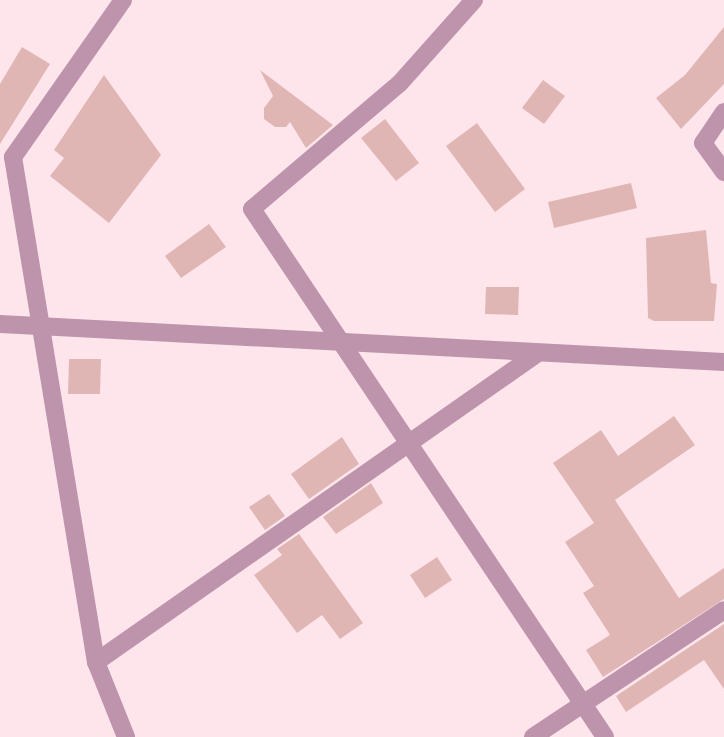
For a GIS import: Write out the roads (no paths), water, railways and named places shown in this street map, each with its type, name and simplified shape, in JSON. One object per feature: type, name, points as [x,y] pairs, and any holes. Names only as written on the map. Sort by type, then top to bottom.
[{"type":"street","points":[[123,0],[13,158],[96,662],[126,737]]},
{"type":"street","points":[[474,0],[400,83],[252,209],[337,342],[410,444],[605,737]]},
{"type":"street","points":[[724,113],[703,143],[724,172]]},
{"type":"street","points":[[0,324],[724,362]]},
{"type":"street","points":[[96,662],[538,353]]},
{"type":"street","points":[[533,737],[724,610]]}]
